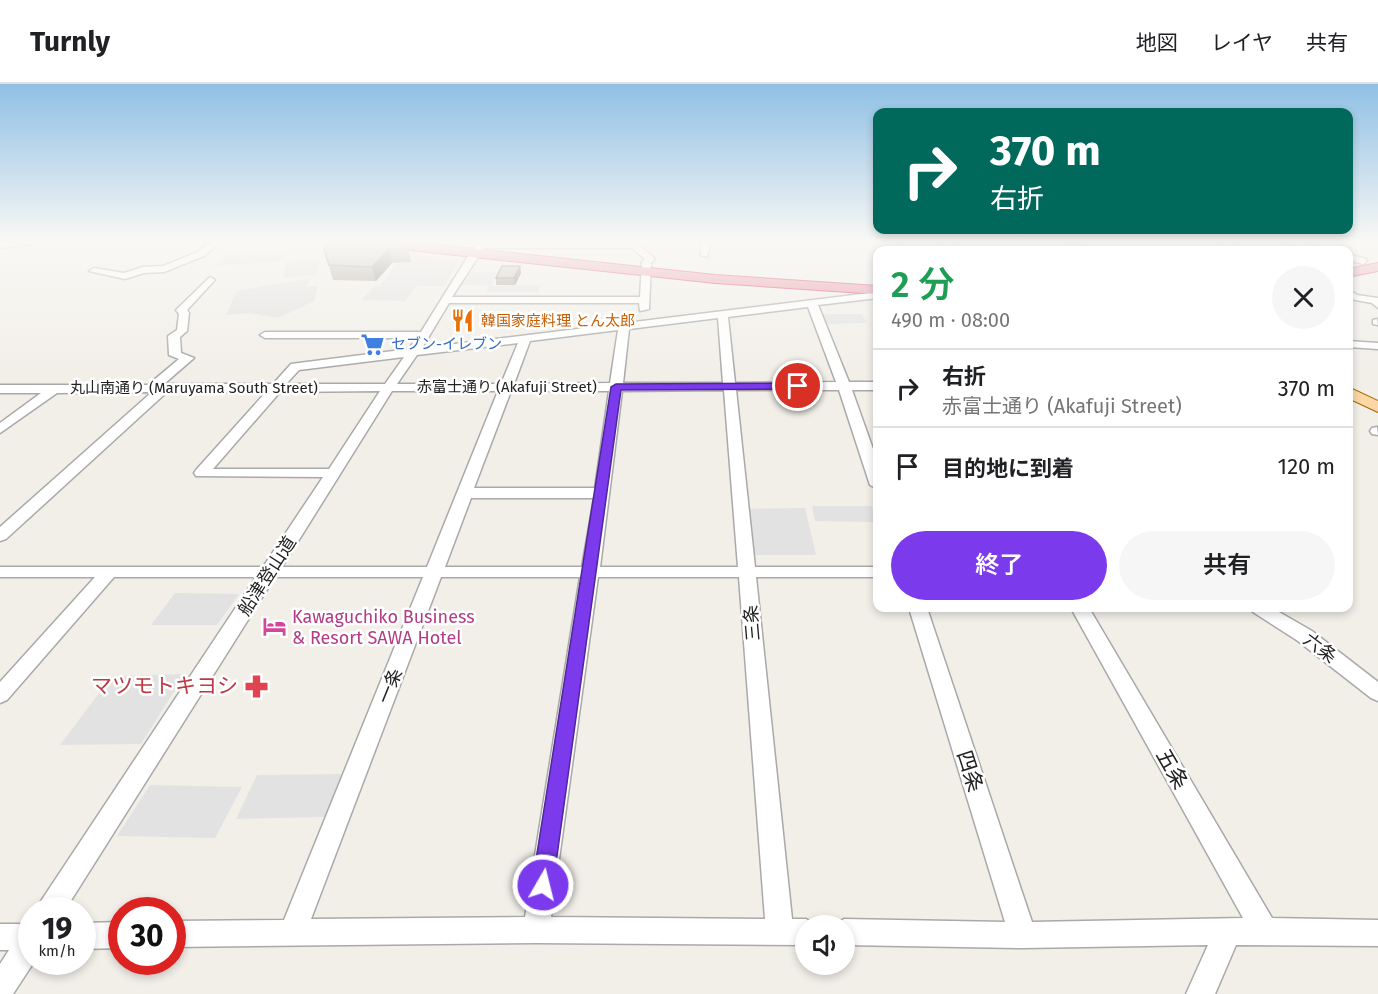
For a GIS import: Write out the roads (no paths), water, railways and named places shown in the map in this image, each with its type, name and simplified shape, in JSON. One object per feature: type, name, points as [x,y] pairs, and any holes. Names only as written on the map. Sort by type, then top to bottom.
[{"type":"highway","points":[[784,284],[873,290]]},
{"type":"main road","points":[[1353,394],[1378,407]]},
{"type":"main road","points":[[1353,402],[1378,415]]},
{"type":"street","points":[[0,536],[188,358],[175,355],[174,336],[182,331],[184,313],[181,310],[206,284]]},
{"type":"street","name":"船津登山道","points":[[58,897],[425,335],[455,284]]},
{"type":"street","points":[[644,324],[645,284]]},
{"type":"street","points":[[333,473],[201,473],[295,367],[723,315],[812,303],[873,291]]},
{"type":"street","points":[[1353,296],[1376,301],[1378,304]]},
{"type":"street","points":[[445,300],[644,300]]},
{"type":"street","points":[[812,303],[873,470]]},
{"type":"street","name":"三条","points":[[723,315],[747,571],[793,932]]},
{"type":"street","points":[[536,930],[602,493],[624,327]]},
{"type":"street","points":[[265,335],[425,335]]},
{"type":"street","name":"一条","points":[[293,932],[525,339]]},
{"type":"street","points":[[1353,344],[1378,346]]},
{"type":"street","name":"赤富士通り (Akafuji Street)","points":[[389,387],[873,386]]},
{"type":"street","name":"丸山南通り (Maruyama South Street)","points":[[0,389],[389,387]]},
{"type":"street","points":[[0,429],[54,389]]},
{"type":"street","points":[[465,493],[602,493]]},
{"type":"street","points":[[0,572],[873,572]]},
{"type":"street","points":[[0,694],[109,572]]},
{"type":"street","name":"四条","points":[[919,612],[1023,935]]},
{"type":"street","name":"五条","points":[[1082,612],[1265,931]]},
{"type":"street","name":"六条","points":[[1266,612],[1305,636],[1378,693]]},
{"type":"street","points":[[186,934],[536,930],[793,932]]},
{"type":"street","points":[[1200,994],[1228,931]]},
{"type":"street","points":[[855,932],[1023,935],[1228,931],[1378,933]]},
{"type":"street","points":[[0,937],[18,938]]},
{"type":"street","points":[[0,988],[18,960]]},
{"type":"place","name":"韓国家庭料理 とん太郎","points":[[463,321]]},
{"type":"place","name":"セブン-イレブン","points":[[373,344]]},
{"type":"place","name":"Kawaguchiko Business & Resort SAWA Hotel","points":[[274,627]]},
{"type":"place","name":"マツモトキヨシ","points":[[256,686]]}]
